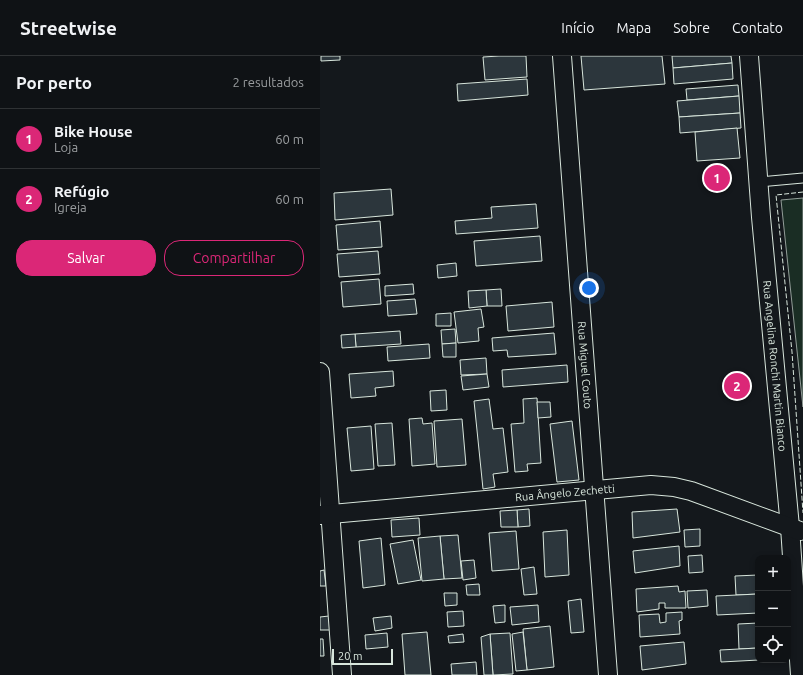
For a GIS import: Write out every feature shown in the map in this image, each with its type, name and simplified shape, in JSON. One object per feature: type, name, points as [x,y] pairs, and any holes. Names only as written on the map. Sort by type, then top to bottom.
[{"type":"street","name":"Rua Miguel Couto","points":[[562,56],[608,675]]},
{"type":"street","name":"Rua Angelina Ronchi Martin Bianco","points":[[749,56],[759,182],[796,530],[800,675]]},
{"type":"street","points":[[320,372],[325,514],[342,675]]},
{"type":"street","name":"Rua Ângelo Zechetti","points":[[325,514],[650,485],[674,486],[692,491],[796,530]]},
{"type":"lane","points":[[759,182],[803,178]]},
{"type":"green space","points":[[803,198],[803,407],[781,200]]},
{"type":"building","points":[[321,56],[340,56],[340,60],[321,61]]},
{"type":"building","points":[[526,56],[527,77],[485,80],[483,57]]},
{"type":"building","points":[[581,56],[662,56],[665,84],[584,90]]},
{"type":"building","points":[[672,56],[731,56],[732,63],[673,68]]},
{"type":"building","points":[[732,63],[733,79],[674,84],[673,68]]},
{"type":"building","points":[[527,79],[528,95],[458,101],[457,84]]},
{"type":"building","points":[[738,85],[739,96],[687,100],[686,89]]},
{"type":"building","points":[[739,96],[740,113],[679,117],[677,101]]},
{"type":"building","points":[[740,113],[741,128],[680,133],[679,117]]},
{"type":"building","points":[[737,128],[740,158],[697,161],[695,132]]},
{"type":"building","points":[[391,189],[393,215],[335,220],[334,193]]},
{"type":"building","points":[[536,204],[538,228],[456,234],[455,221],[492,218],[491,207]]},
{"type":"building","points":[[380,221],[382,247],[338,250],[336,225]]},
{"type":"building","points":[[540,236],[542,261],[476,266],[474,241]]},
{"type":"building","points":[[378,251],[380,274],[339,277],[337,254]]},
{"type":"building","points":[[456,263],[457,276],[438,278],[437,265]]},
{"type":"building","points":[[379,279],[381,304],[343,307],[341,282]]},
{"type":"building","points":[[413,284],[414,294],[385,296],[385,286]]},
{"type":"building","points":[[501,289],[502,306],[487,306],[486,290]]},
{"type":"building","points":[[486,290],[487,306],[469,308],[468,291]]},
{"type":"building","points":[[415,299],[417,314],[388,316],[387,301]]},
{"type":"building","points":[[552,302],[554,327],[508,331],[506,306]]},
{"type":"building","points":[[481,309],[484,327],[478,328],[479,341],[458,343],[454,312]]},
{"type":"building","points":[[451,313],[451,326],[436,326],[436,314]]},
{"type":"building","points":[[455,329],[456,343],[442,344],[441,330]]},
{"type":"building","points":[[400,331],[401,344],[356,347],[355,334]]},
{"type":"building","points":[[554,333],[556,354],[508,357],[507,350],[493,351],[492,338]]},
{"type":"building","points":[[355,334],[356,347],[342,348],[341,335]]},
{"type":"building","points":[[456,343],[456,357],[443,357],[442,344]]},
{"type":"building","points":[[429,344],[430,358],[388,361],[387,347]]},
{"type":"building","points":[[486,358],[487,374],[461,375],[460,360]]},
{"type":"building","points":[[567,365],[568,382],[503,387],[502,370]]},
{"type":"building","points":[[393,371],[394,386],[375,388],[376,396],[351,398],[349,374]]},
{"type":"building","points":[[487,374],[489,387],[463,390],[461,376]]},
{"type":"building","points":[[446,390],[447,410],[431,411],[430,391]]},
{"type":"building","points":[[537,398],[541,463],[527,464],[528,471],[515,472],[511,424],[524,423],[523,399]]},
{"type":"building","points":[[489,399],[493,429],[503,428],[508,472],[493,474],[495,487],[483,489],[474,401]]},
{"type":"building","points":[[537,402],[550,402],[551,417],[538,418]]},
{"type":"building","points":[[422,418],[423,424],[432,423],[435,464],[412,466],[409,419]]},
{"type":"building","points":[[462,419],[466,465],[437,467],[434,421]]},
{"type":"building","points":[[572,421],[579,480],[557,482],[550,424]]},
{"type":"building","points":[[392,423],[395,465],[378,466],[375,424]]},
{"type":"building","points":[[371,426],[374,469],[351,471],[347,428]]},
{"type":"building","points":[[529,509],[530,526],[518,527],[517,510]]},
{"type":"building","points":[[677,509],[680,532],[633,538],[632,512]]},
{"type":"building","points":[[517,510],[518,527],[501,527],[500,511]]},
{"type":"building","points":[[419,518],[420,535],[392,537],[391,520]]},
{"type":"building","points":[[700,529],[700,546],[685,547],[684,530]]},
{"type":"building","points":[[567,530],[569,575],[545,577],[543,532]]},
{"type":"building","points":[[516,531],[519,569],[492,571],[489,533]]},
{"type":"building","points":[[458,535],[462,578],[444,579],[440,536]]},
{"type":"building","points":[[440,536],[444,579],[422,581],[418,538]]},
{"type":"building","points":[[381,538],[385,585],[363,588],[359,541]]},
{"type":"building","points":[[413,540],[421,580],[398,584],[390,544]]},
{"type":"building","points":[[679,546],[680,566],[635,573],[633,551]]},
{"type":"building","points":[[702,555],[703,572],[689,573],[688,556]]},
{"type":"building","points":[[474,560],[476,578],[463,580],[461,561]]},
{"type":"building","points":[[534,567],[537,594],[524,595],[521,569]]},
{"type":"building","points":[[324,570],[326,586],[320,586],[320,571]]},
{"type":"building","points":[[755,575],[755,594],[736,595],[735,576]]},
{"type":"building","points":[[479,584],[480,595],[467,595],[466,585]]},
{"type":"building","points":[[678,586],[679,592],[685,591],[686,608],[665,608],[665,603],[659,603],[659,609],[637,612],[636,589]]},
{"type":"building","points":[[707,590],[708,606],[688,608],[687,591]]},
{"type":"building","points":[[444,593],[457,593],[457,605],[445,606]]},
{"type":"building","points":[[755,594],[755,613],[717,615],[716,596]]},
{"type":"building","points":[[581,599],[584,632],[571,633],[568,601]]},
{"type":"building","points":[[505,605],[505,622],[495,623],[493,606]]},
{"type":"building","points":[[538,605],[539,622],[512,625],[510,607]]},
{"type":"building","points":[[463,611],[464,626],[448,627],[447,612]]},
{"type":"building","points":[[682,612],[682,620],[679,621],[680,634],[640,637],[639,615],[659,614],[660,623],[666,622],[666,613]]},
{"type":"building","points":[[329,616],[330,630],[320,630],[320,617]]},
{"type":"building","points":[[391,616],[392,628],[375,631],[373,618]]},
{"type":"building","points":[[755,623],[755,648],[739,649],[738,624]]},
{"type":"building","points":[[550,626],[554,667],[527,670],[523,629]]},
{"type":"building","points":[[427,632],[431,675],[405,675],[402,634]]},
{"type":"building","points":[[523,632],[527,670],[516,671],[512,634]]},
{"type":"building","points":[[387,633],[388,647],[366,649],[365,635]]},
{"type":"building","points":[[510,633],[513,674],[493,675],[490,634]]},
{"type":"building","points":[[463,634],[464,642],[449,643],[448,636]]},
{"type":"building","points":[[490,634],[493,675],[484,675],[481,637]]},
{"type":"building","points":[[320,639],[323,639],[324,656],[320,656]]},
{"type":"building","points":[[684,642],[686,664],[642,670],[640,646]]},
{"type":"building","points":[[755,648],[755,660],[721,662],[720,650]]},
{"type":"building","points":[[476,662],[477,675],[452,675],[451,664]]},
{"type":"fence","points":[[803,192],[776,195],[792,352],[803,513]]},
{"type":"place","name":"Bike House","points":[[717,178]]},
{"type":"place","name":"Refúgio","points":[[737,386]]}]
